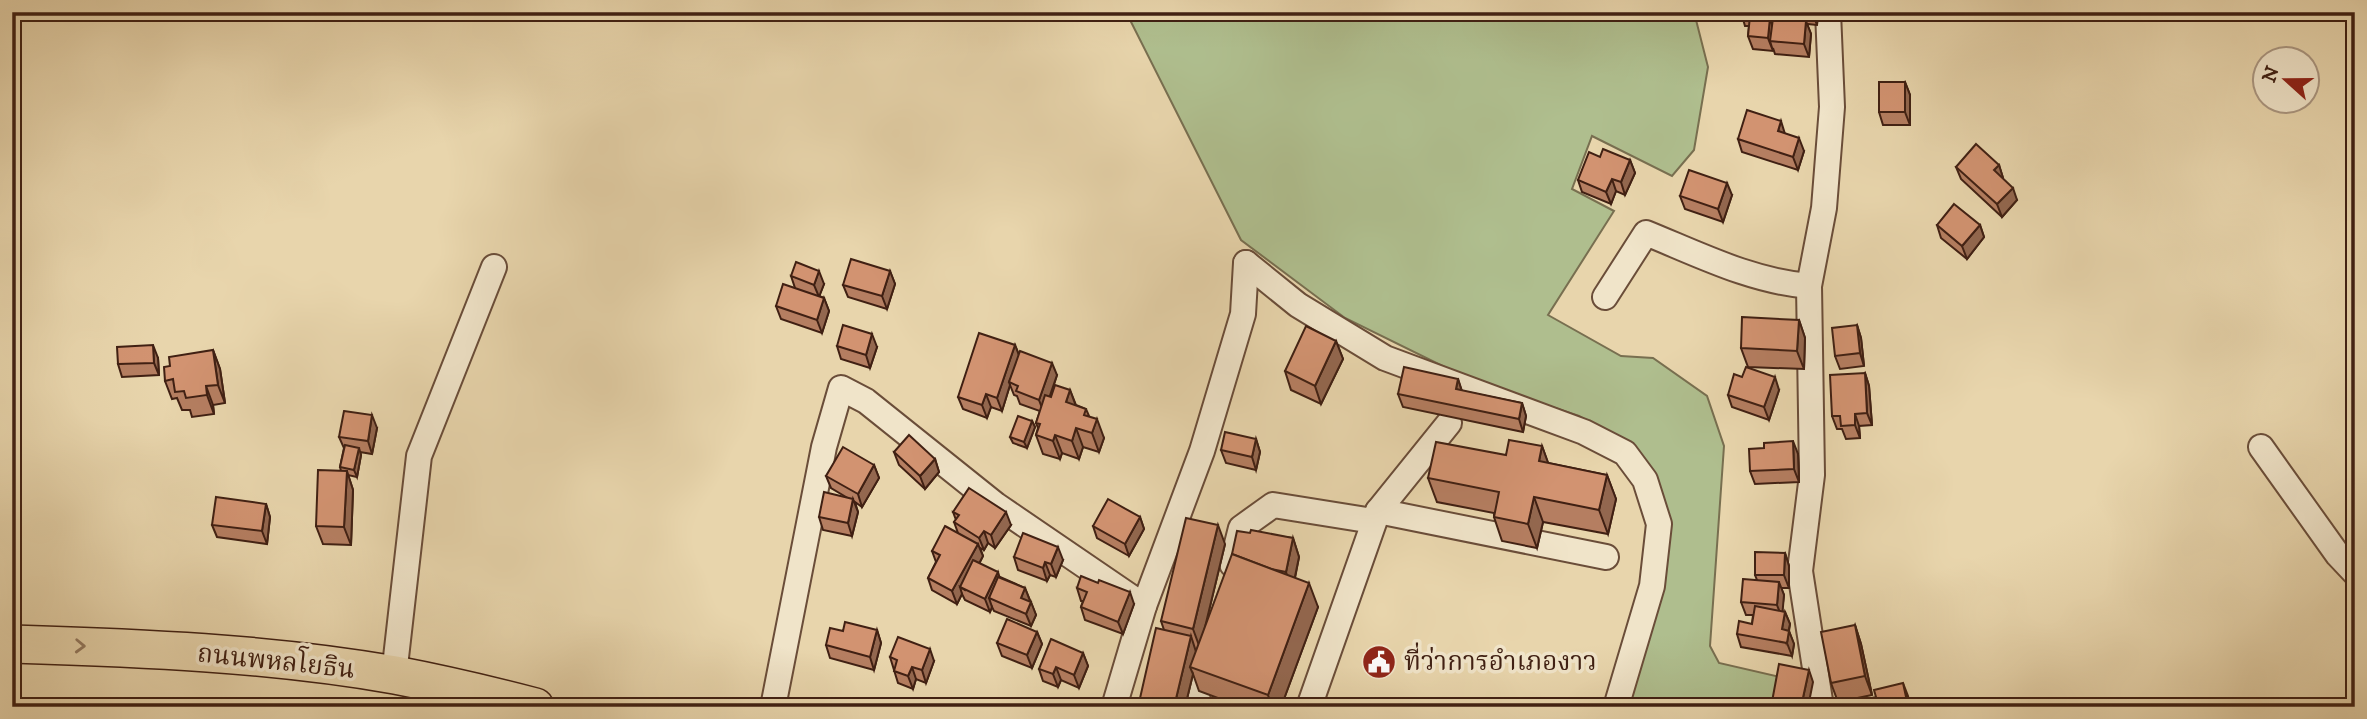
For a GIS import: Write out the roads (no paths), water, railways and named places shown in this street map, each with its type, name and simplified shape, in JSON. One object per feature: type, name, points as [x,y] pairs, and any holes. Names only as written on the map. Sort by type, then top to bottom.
[{"type":"highway","name":"ถนนพหลโยธิน","points":[[12,644],[250,657],[394,675],[535,707]]},
{"type":"street","points":[[1821,707],[1800,571],[1812,475],[1809,286],[1824,208],[1832,107],[1828,12]]},
{"type":"street","points":[[1605,297],[1646,233],[1750,276],[1780,284],[1809,286]]},
{"type":"street","points":[[1114,707],[1144,606],[1202,452],[1243,314],[1246,263],[1298,305],[1385,358],[1584,432],[1625,453],[1645,480],[1659,524],[1652,586],[1616,707]]},
{"type":"street","points":[[394,675],[419,456],[494,267]]},
{"type":"street","points":[[774,707],[824,447],[841,388],[866,401],[996,505],[1144,606]]},
{"type":"street","points":[[1309,707],[1375,516],[1449,423]]},
{"type":"street","points":[[2261,447],[2338,555],[2355,573]]},
{"type":"street","points":[[1224,592],[1241,528],[1273,505],[1375,516],[1605,557]]},
{"type":"street","points":[[1195,707],[1211,643]]},
{"type":"place","name":"ที่ว่าการอำเภองาว","points":[[1379,662]]}]
